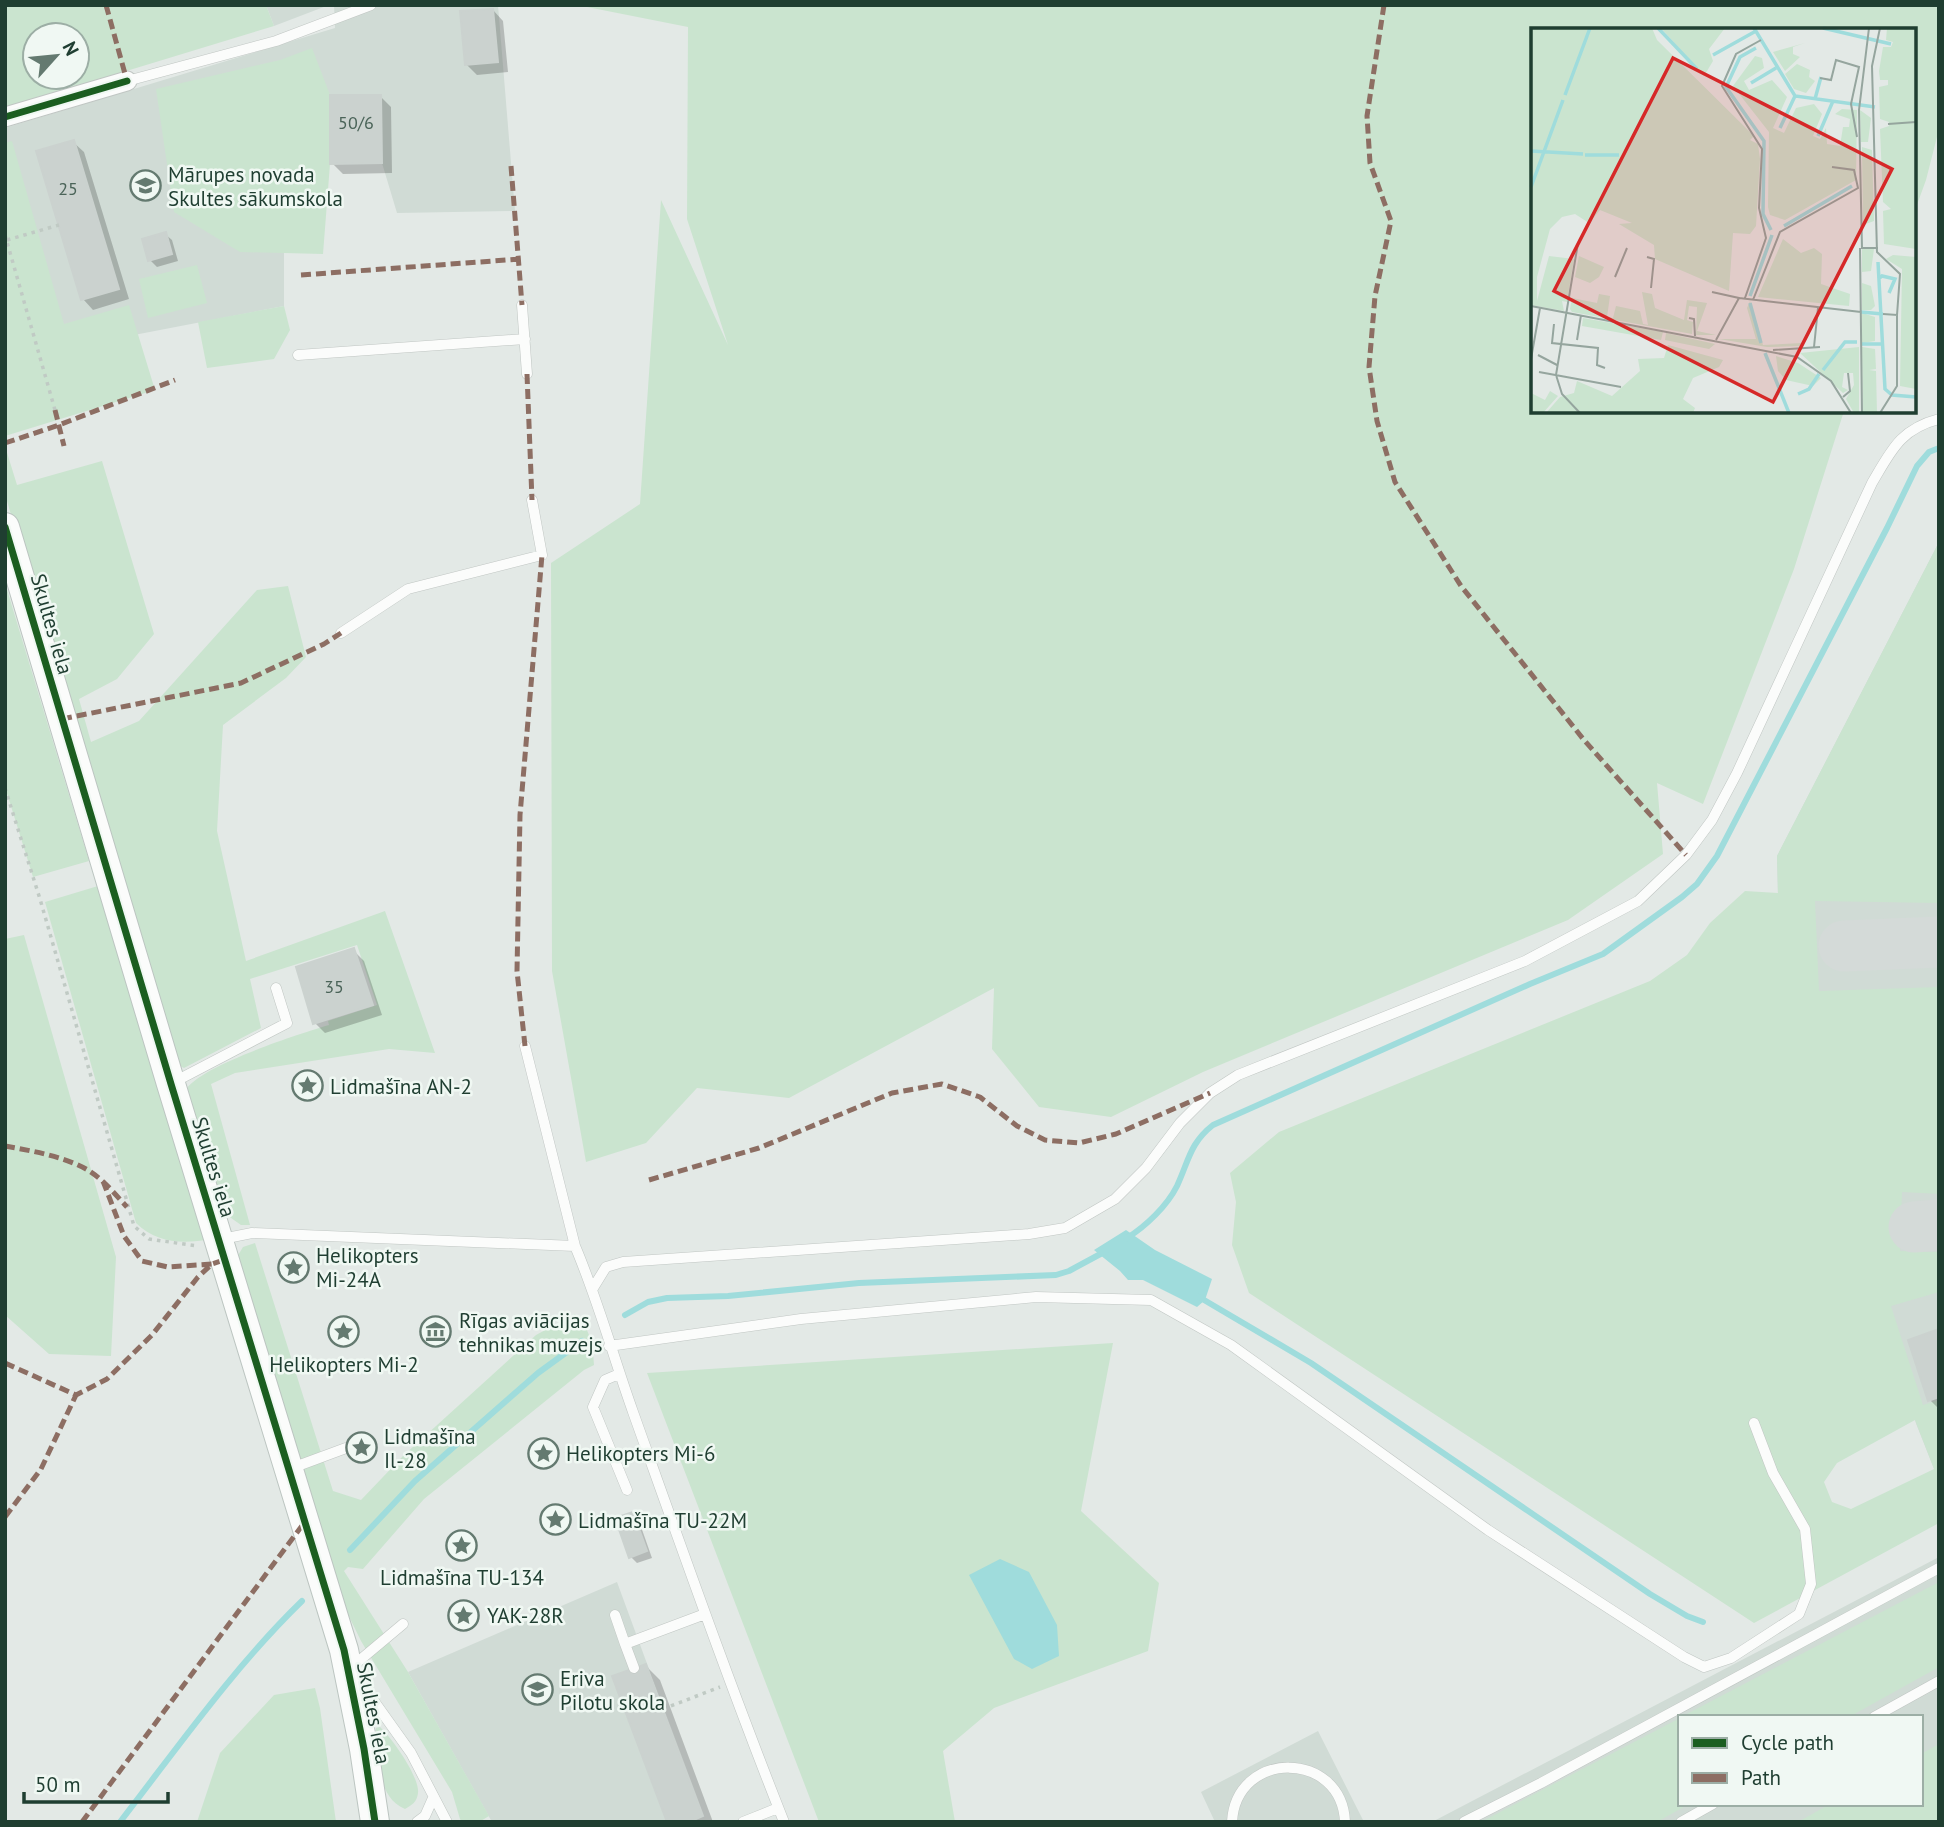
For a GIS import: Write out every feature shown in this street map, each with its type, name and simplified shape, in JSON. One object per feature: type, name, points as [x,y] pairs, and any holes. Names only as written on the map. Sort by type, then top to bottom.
[{"type":"main road","name":"Skultes iela","points":[[5,527],[218,1240],[349,1658],[375,1822]]},
{"type":"street","points":[[5,117],[127,81]]},
{"type":"lane","points":[[127,81],[276,41],[371,5]]},
{"type":"lane","points":[[523,305],[527,374]]},
{"type":"lane","points":[[298,355],[525,339]]},
{"type":"lane","points":[[593,1288],[606,1267],[623,1262],[1029,1234],[1065,1228],[1115,1199],[1146,1168],[1180,1124],[1202,1101],[1238,1075],[1525,961],[1638,901],[1686,855],[1712,820],[1737,773],[1872,483],[1894,446],[1908,430],[1939,419]]},
{"type":"lane","points":[[341,633],[408,589],[542,555],[532,500]]},
{"type":"lane","points":[[171,1084],[287,1023],[276,988]]},
{"type":"lane","points":[[525,1046],[575,1246],[593,1288],[610,1346],[705,1614],[784,1822]]},
{"type":"lane","points":[[218,1240],[252,1233],[283,1231],[575,1246]]},
{"type":"lane","points":[[610,1346],[801,1319],[1036,1297],[1151,1300],[1231,1345],[1488,1530],[1684,1657],[1704,1667],[1731,1658],[1799,1614],[1811,1584],[1805,1529],[1773,1473],[1754,1423]]},
{"type":"lane","points":[[620,1374],[605,1380],[593,1407],[627,1490]]},
{"type":"lane","points":[[288,1469],[346,1448]]},
{"type":"lane","points":[[1464,1822],[1939,1568]]},
{"type":"lane","points":[[625,1644],[705,1614]]},
{"type":"lane","points":[[615,1615],[634,1668]]},
{"type":"lane","points":[[403,1623],[349,1658],[370,1697],[426,1779],[447,1822]]},
{"type":"lane","points":[[1878,1715],[1939,1681]]},
{"type":"lane","points":[[1232,1822],[1237,1800],[1247,1784],[1262,1773],[1280,1767],[1299,1767],[1317,1774],[1331,1786],[1340,1801],[1345,1822]]},
{"type":"lane","points":[[417,1822],[425,1815],[433,1798]]},
{"type":"lane","points":[[1681,1822],[1709,1806]]},
{"type":"lane","points":[[743,1822],[778,1808]]},
{"type":"path","points":[[55,410],[6,238],[59,225]]},
{"type":"path","points":[[5,257],[11,255]]},
{"type":"path","points":[[5,788],[40,899],[134,1226],[149,1239],[173,1244],[206,1246],[218,1240]]},
{"type":"path","points":[[663,1709],[732,1683]]},
{"type":"shaded area","points":[[266,5],[329,5],[274,26]]},
{"type":"shaded area","name":"Mārupes novada Skultes sākumskola","points":[[334,5],[498,5],[515,211],[397,213],[382,163],[381,95],[330,95],[284,152],[284,306],[134,335],[45,361],[5,221],[5,128],[335,28]]},
{"type":"shaded area","points":[[1939,542],[1939,1481],[1917,1426],[1781,1021],[1777,856]]},
{"type":"shaded area","points":[[1939,1557],[1939,1822],[1432,1822]]},
{"type":"shaded area","name":"Eriva Pilotu skola","points":[[617,1582],[703,1816],[689,1822],[492,1822],[408,1672]]},
{"type":"shaded area","points":[[1318,1731],[1364,1822],[1215,1822],[1201,1792]]},
{"type":"green space","points":[[5,5],[266,5],[274,26],[91,82],[91,21],[21,21],[21,91],[61,91],[5,108]]},
{"type":"green space","points":[[577,5],[1939,5],[1939,129],[1916,208],[1916,28],[1531,28],[1531,413],[1843,413],[1794,569],[1703,804],[1657,783],[1663,854],[1568,920],[1203,1072],[1111,1117],[1039,1107],[992,1049],[994,988],[789,1098],[697,1088],[646,1143],[586,1162],[552,971],[551,563],[640,504],[661,200],[728,345],[687,219],[688,27]]},
{"type":"green space","points":[[312,48],[330,95],[330,164],[323,254],[240,252],[174,212],[156,89],[280,60]]},
{"type":"green space","points":[[12,141],[64,324],[129,305],[155,390],[5,436],[5,143]]},
{"type":"green space","points":[[197,265],[207,303],[148,318],[139,279]]},
{"type":"green space","points":[[284,306],[290,330],[274,359],[207,368],[198,322]]},
{"type":"green space","points":[[5,446],[17,485],[102,461],[154,634],[117,679],[79,699],[91,742],[139,721],[257,590],[288,586],[306,657],[286,678],[223,725],[217,831],[246,961],[385,911],[435,1053],[389,1049],[235,1073],[211,1084],[250,1225],[241,1225],[224,1213],[185,1091],[194,1081],[228,1062],[329,1025],[328,1021],[377,1005],[357,945],[250,979],[261,1028],[184,1068],[176,1064],[5,494]]},
{"type":"green space","points":[[1939,542],[1939,903],[1815,901],[1819,991],[1939,987],[1939,1194],[1902,1192],[1900,1251],[1939,1252],[1939,1292],[1891,1306],[1923,1405],[1939,1400],[1939,1523],[1754,1623],[1249,1293],[1232,1245],[1236,1202],[1230,1173],[1279,1132],[1650,981],[1687,955],[1710,923],[1745,891],[1778,893],[1777,856]],"holes":[[[1915,1420],[1934,1469],[1851,1509],[1832,1502],[1824,1482],[1837,1463]]]},
{"type":"green space","points":[[5,583],[89,861],[33,877],[5,787]]},
{"type":"green space","points":[[98,886],[205,1240],[168,1240],[151,1234],[136,1223],[45,902]]},
{"type":"green space","points":[[24,935],[116,1257],[111,1356],[49,1354],[5,1315],[5,939]]},
{"type":"green space","points":[[255,1243],[333,1491],[361,1500],[403,1456],[536,1335],[575,1314],[587,1331],[592,1344],[594,1365],[584,1370],[424,1499],[363,1569],[348,1567],[344,1571],[408,1672],[489,1816],[479,1822],[462,1822],[460,1819],[452,1792],[361,1641],[343,1604],[237,1257],[243,1247]]},
{"type":"green space","points":[[1113,1343],[1081,1511],[1159,1583],[1148,1651],[994,1708],[943,1751],[955,1822],[819,1822],[647,1373]]},
{"type":"green space","points":[[1939,1582],[1939,1667],[1853,1715],[1685,1715]]},
{"type":"green space","points":[[315,1688],[336,1822],[197,1822],[220,1753],[274,1695]]},
{"type":"green space","points":[[1678,1719],[1678,1806],[1685,1806],[1657,1822],[1481,1822]]},
{"type":"green space","points":[[380,1727],[404,1758],[417,1786],[417,1799],[405,1809],[389,1796],[382,1778],[376,1735],[376,1728]]},
{"type":"green space","points":[[1939,1744],[1939,1822],[1798,1822],[1826,1806],[1923,1806],[1923,1753]]},
{"type":"water","points":[[1126,1230],[1155,1250],[1212,1279],[1205,1300],[1197,1307],[1143,1280],[1128,1280],[1094,1250]]},
{"type":"water","points":[[1000,1559],[1029,1572],[1057,1625],[1059,1656],[1032,1669],[1014,1659],[969,1575]]},
{"type":"building","points":[[493,9],[498,62],[465,65],[460,11]]},
{"type":"building","points":[[330,95],[381,95],[382,163],[330,164]]},
{"type":"building","points":[[74,140],[119,289],[81,300],[36,151]]},
{"type":"building","points":[[166,232],[172,254],[148,261],[142,239]]},
{"type":"building","points":[[354,948],[373,1005],[313,1024],[296,967]]},
{"type":"building","points":[[1939,1329],[1939,1397],[1928,1401],[1908,1340]]},
{"type":"building","points":[[633,1512],[647,1551],[629,1558],[615,1518]]},
{"type":"building","points":[[646,1664],[703,1816],[689,1822],[667,1822],[612,1676]]},
{"type":"waterway","points":[[1127,1238],[1149,1222],[1168,1201],[1199,1138],[1213,1125],[1603,954],[1697,884],[1717,856],[1917,466],[1929,452],[1939,448]]},
{"type":"waterway","points":[[625,1315],[648,1302],[667,1298],[728,1296],[859,1283],[1056,1275],[1106,1251]]},
{"type":"waterway","points":[[1199,1297],[1311,1363],[1650,1594],[1687,1616],[1703,1622]]},
{"type":"waterway","points":[[350,1550],[415,1481],[538,1373],[582,1341]]},
{"type":"waterway","points":[[120,1822],[230,1680],[302,1601]]},
{"type":"taxiway","points":[[1844,946],[1939,942]]},
{"type":"taxiway","points":[[1914,1227],[1939,1225]]},
{"type":"marked path","points":[[106,5],[127,81],[123,82]]},
{"type":"marked path","points":[[1384,5],[1367,116],[1370,163],[1391,221],[1375,296],[1369,367],[1377,421],[1395,482],[1461,586],[1584,740],[1686,855]]},
{"type":"marked path","points":[[511,166],[522,305]]},
{"type":"marked path","points":[[301,275],[520,259]]},
{"type":"marked path","points":[[527,374],[532,500]]},
{"type":"marked path","points":[[5,443],[175,380]]},
{"type":"marked path","points":[[55,410],[64,446]]},
{"type":"marked path","points":[[525,1046],[517,971],[520,815],[542,555]]},
{"type":"marked path","points":[[62,719],[241,683],[324,644],[341,633]]},
{"type":"marked path","points":[[649,1180],[759,1148],[892,1093],[942,1084],[980,1097],[1017,1126],[1045,1140],[1079,1143],[1116,1134],[1210,1093]]},
{"type":"marked path","points":[[5,1146],[77,1164],[103,1181],[127,1207]]},
{"type":"marked path","points":[[103,1181],[124,1236],[142,1261],[168,1267],[212,1264]]},
{"type":"marked path","points":[[5,1363],[76,1395],[107,1379],[152,1335],[198,1277],[212,1264],[224,1260]]},
{"type":"marked path","points":[[5,1517],[41,1469],[76,1395]]},
{"type":"marked path","points":[[82,1822],[304,1523]]},
{"type":"cycle path","points":[[5,117],[127,81]]},
{"type":"cycle path","points":[[5,527],[344,1650],[364,1749],[375,1822]]},
{"type":"place","name":"Mārupes novada Skultes sākumskola","points":[[145,186]]},
{"type":"place","name":"Lidmašīna AN-2","points":[[307,1086]]},
{"type":"place","name":"Helikopters Mi-24A","points":[[293,1267]]},
{"type":"place","name":"Helikopters Mi-2","points":[[344,1332]]},
{"type":"place","name":"Rīgas aviācijas tehnikas muzejs","points":[[436,1332]]},
{"type":"place","name":"Lidmašīna Il-28","points":[[361,1448]]},
{"type":"place","name":"Helikopters Mi-6","points":[[543,1453]]},
{"type":"place","name":"Lidmašīna TU-22M","points":[[555,1520]]},
{"type":"place","name":"Lidmašīna TU-134","points":[[462,1545]]},
{"type":"place","name":"YAK-28R","points":[[464,1615]]},
{"type":"place","name":"Eriva Pilotu skola","points":[[537,1690]]}]
